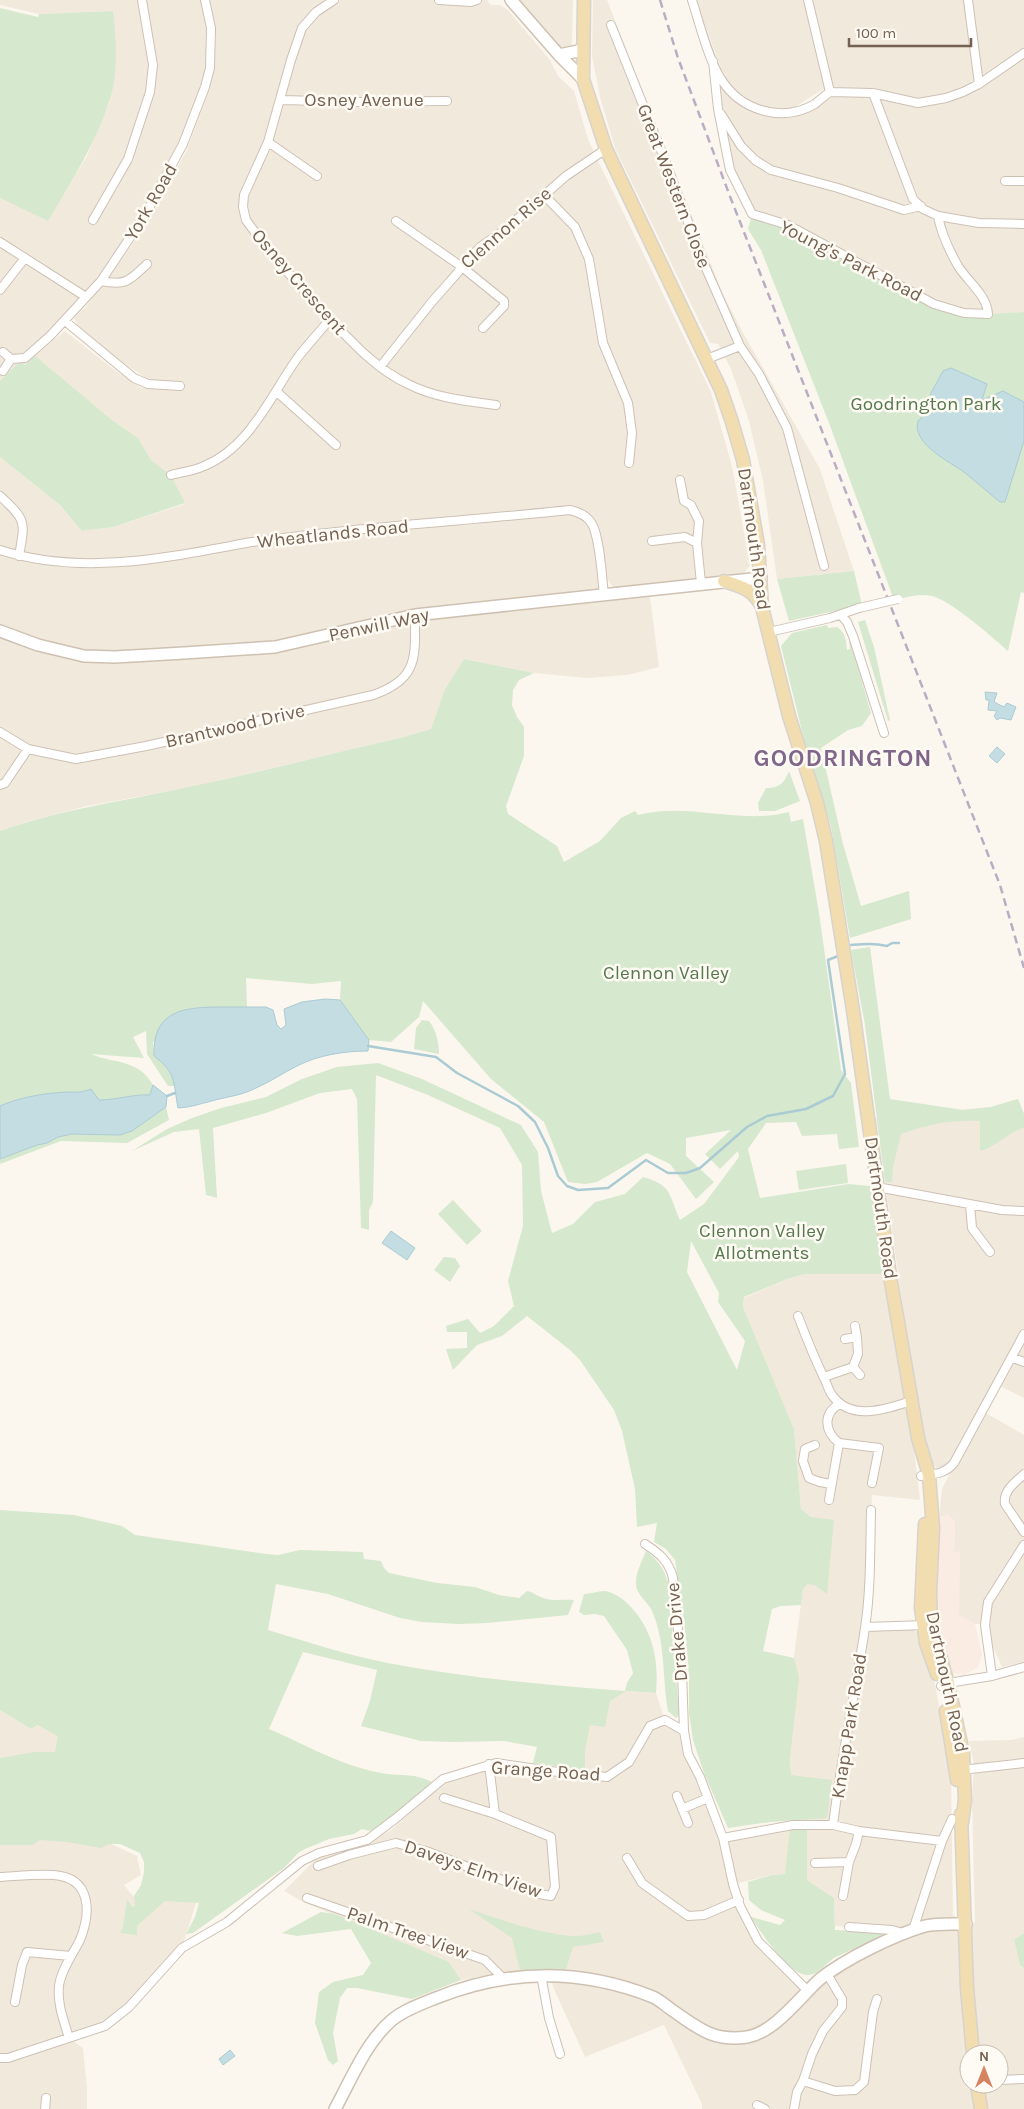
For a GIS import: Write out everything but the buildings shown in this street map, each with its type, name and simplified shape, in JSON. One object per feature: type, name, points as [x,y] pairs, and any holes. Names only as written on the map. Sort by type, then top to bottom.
[{"type":"main road","name":"Dartmouth Road","points":[[584,0],[583,79],[606,149],[721,390],[743,460],[758,544],[762,578],[762,607],[789,716],[817,803],[826,841],[845,957],[877,1187],[911,1401],[934,1528],[926,1643],[944,1684],[948,1721],[960,1770],[957,1821],[966,1924],[967,1988],[972,2044]]},
{"type":"main road","points":[[724,581],[744,587],[750,591],[756,596],[762,607]]},
{"type":"main road","points":[[979,2094],[981,2109]]},
{"type":"street","points":[[93,220],[128,158],[150,92],[153,65],[142,0]]},
{"type":"street","name":"York Road","points":[[11,359],[25,358],[65,321],[101,281],[145,215],[179,152],[205,87],[210,68],[211,28],[205,0]]},
{"type":"street","name":"Osney Crescent","points":[[334,0],[316,12],[302,28],[268,142],[244,195],[243,207],[246,220],[304,292],[365,355],[380,367],[408,384],[423,390],[457,400],[496,405]]},
{"type":"street","points":[[439,0],[471,2],[477,0]]},
{"type":"street","points":[[511,0],[560,56],[583,79]]},
{"type":"street","points":[[692,0],[720,78],[740,100],[768,114],[783,114],[814,104],[830,92],[873,93],[918,103],[946,98],[964,92],[979,84],[1024,54]]},
{"type":"street","points":[[808,0],[830,92]]},
{"type":"street","points":[[968,0],[979,84]]},
{"type":"street","name":"Great Western Close","points":[[611,25],[665,160],[700,257],[740,346],[759,374],[787,428],[824,566]]},
{"type":"street","points":[[560,56],[583,50]]},
{"type":"street","name":"Young's Park Road","points":[[713,61],[718,109],[730,170],[752,214],[788,225],[934,304],[964,313],[988,314],[987,304],[958,267],[940,231],[938,216]]},
{"type":"street","points":[[873,93],[907,185],[913,199],[921,206],[938,216],[979,223],[1024,224]]},
{"type":"street","name":"Osney Avenue","points":[[282,100],[357,102],[447,101]]},
{"type":"street","points":[[718,109],[741,146],[756,160],[771,170],[823,184],[904,210],[921,206]]},
{"type":"street","points":[[268,142],[317,176]]},
{"type":"street","name":"Clennon Rise","points":[[380,367],[462,267],[480,248],[506,229],[566,176],[606,149]]},
{"type":"street","points":[[1005,181],[1024,180]]},
{"type":"street","points":[[544,195],[575,227],[589,259],[603,343],[628,403],[632,433],[628,463]]},
{"type":"street","points":[[396,221],[462,267],[504,301],[504,306],[483,328]]},
{"type":"street","points":[[0,242],[86,297]]},
{"type":"street","points":[[0,290],[25,258]]},
{"type":"street","points":[[101,281],[118,285],[133,277],[147,264]]},
{"type":"street","points":[[171,475],[204,467],[241,441],[277,392],[296,361],[330,319]]},
{"type":"street","points":[[65,321],[134,378],[148,384],[180,386]]},
{"type":"street","points":[[707,359],[740,346]]},
{"type":"street","points":[[3,352],[11,359],[3,370]]},
{"type":"street","points":[[277,392],[336,445]]},
{"type":"street","points":[[680,480],[684,501],[691,505],[699,521],[697,543],[701,583]]},
{"type":"street","points":[[0,496],[20,517],[24,526],[19,556]]},
{"type":"street","name":"Wheatlands Road","points":[[0,550],[19,556],[80,564],[118,563],[159,559],[248,543],[319,534],[570,510],[586,517],[595,531],[604,595]]},
{"type":"street","points":[[652,541],[685,537],[697,543]]},
{"type":"street","name":"Penwill Way","points":[[0,631],[58,651],[84,656],[115,657],[275,647],[415,615],[762,578]]},
{"type":"street","points":[[769,632],[898,599]]},
{"type":"street","name":"Brantwood Drive","points":[[0,732],[28,749],[76,759],[104,755],[373,695],[391,689],[404,678],[412,665],[415,652],[415,615]]},
{"type":"street","points":[[841,615],[847,622],[853,636],[884,733]]},
{"type":"street","points":[[0,785],[5,783],[28,749]]},
{"type":"street","points":[[877,1187],[970,1204],[1024,1211]]},
{"type":"street","points":[[970,1204],[972,1228],[990,1252]]},
{"type":"street","points":[[798,1316],[814,1360],[831,1394],[839,1404],[851,1410],[868,1412],[911,1401]]},
{"type":"street","points":[[824,1377],[853,1367],[858,1354],[855,1326]]},
{"type":"street","points":[[925,1475],[945,1471],[954,1464],[1013,1358],[1024,1334]]},
{"type":"street","points":[[844,1339],[857,1337]]},
{"type":"street","points":[[1013,1358],[1024,1362]]},
{"type":"street","points":[[853,1367],[860,1375]]},
{"type":"street","points":[[839,1404],[831,1409],[827,1421],[828,1431],[838,1443],[879,1448],[872,1483]]},
{"type":"street","points":[[829,1500],[838,1443]]},
{"type":"street","points":[[815,1445],[805,1449],[803,1461],[809,1478],[831,1484]]},
{"type":"street","points":[[1024,1474],[1005,1493],[1004,1499],[1005,1504],[1024,1532]]},
{"type":"street","name":"Knapp Park Road","points":[[833,1825],[837,1788],[865,1627],[868,1599],[871,1510]]},
{"type":"street","name":"Drake Drive","points":[[645,1544],[658,1552],[665,1560],[673,1578],[682,1672],[684,1731]]},
{"type":"street","points":[[992,1676],[985,1625],[986,1608],[1007,1569],[1024,1545]]},
{"type":"street","name":"Knapp Park Road","points":[[865,1627],[927,1625]]},
{"type":"street","points":[[944,1684],[992,1676],[1024,1667]]},
{"type":"street","name":"Grange Road","points":[[0,2058],[8,2058],[105,2026],[129,2007],[182,1948],[227,1922],[302,1861],[319,1852],[367,1840],[443,1778],[496,1763],[565,1774],[607,1777],[629,1762],[650,1726],[665,1720],[684,1731]]},
{"type":"street","points":[[684,1731],[688,1754],[708,1798],[723,1838],[738,1900],[758,1941],[808,1991]]},
{"type":"street","points":[[960,1770],[1024,1763]]},
{"type":"street","points":[[444,1798],[495,1814],[488,1764]]},
{"type":"street","points":[[677,1796],[688,1823]]},
{"type":"street","points":[[682,1809],[708,1798]]},
{"type":"street","name":"Daveys Elm View","points":[[318,1866],[349,1855],[396,1843],[426,1851],[539,1894],[551,1896],[556,1887],[551,1837],[495,1814]]},
{"type":"street","points":[[909,1932],[942,1842],[957,1821]]},
{"type":"street","points":[[723,1838],[794,1826],[833,1825],[859,1831],[942,1842]]},
{"type":"street","points":[[843,1896],[849,1862],[859,1831]]},
{"type":"street","points":[[627,1858],[642,1883],[688,1916],[704,1915],[738,1900]]},
{"type":"street","points":[[815,1863],[849,1862]]},
{"type":"street","points":[[0,1877],[54,1875],[64,1877],[77,1884],[84,1892],[88,1905],[87,1918],[60,1983],[58,2000],[69,2038]]},
{"type":"street","name":"Palm Tree View","points":[[306,1898],[485,1960],[503,1978]]},
{"type":"street","points":[[335,2109],[378,2035],[391,2021],[403,2012],[454,1991],[503,1978],[541,1975],[582,1978],[655,1998],[700,2030],[724,2038],[748,2037],[760,2033],[828,1974],[864,1953],[909,1932],[937,1924],[966,1924]]},
{"type":"street","points":[[849,1927],[909,1932]]},
{"type":"street","points":[[15,2002],[22,1965],[27,1952],[71,1956]]},
{"type":"street","points":[[794,2109],[797,2092],[803,2082],[812,2054],[823,2031],[842,2007],[842,1999],[828,1974]]},
{"type":"street","points":[[541,1975],[560,2054]]},
{"type":"street","points":[[803,2082],[835,2091],[855,2090],[864,2082],[873,2012],[877,1999]]},
{"type":"street","points":[[1009,2080],[1024,2079]]},
{"type":"street","points":[[45,2109],[46,2098]]},
{"type":"shaded area","points":[[0,0],[205,0],[210,68],[183,144],[118,257],[37,354],[65,331],[116,371],[142,388],[179,391],[184,384],[149,380],[107,352],[79,327],[74,318],[87,305],[132,245],[186,152],[206,99],[214,71],[216,36],[210,0],[487,0],[491,5],[500,5],[508,10],[550,60],[558,76],[574,91],[588,139],[711,392],[732,466],[750,565],[743,575],[615,590],[606,577],[599,529],[595,520],[588,512],[571,508],[248,543],[570,510],[592,524],[604,594],[649,589],[659,667],[627,675],[588,678],[534,673],[464,659],[445,689],[431,729],[187,788],[87,806],[0,831],[0,457],[60,505],[82,531],[113,527],[185,504],[171,475],[151,460],[138,438],[112,420],[35,357],[25,365],[19,362],[0,381],[0,198],[48,220],[87,156],[110,101],[113,11],[39,14],[0,5]]},
{"type":"shaded area","points":[[517,0],[573,0],[572,44],[567,49],[559,49]]},
{"type":"shaded area","points":[[593,0],[607,0],[722,292],[820,469],[854,571],[777,579],[763,481],[749,421],[731,369],[718,344],[710,343],[615,148],[600,97],[592,56]]},
{"type":"shaded area","points":[[696,0],[1024,0],[1024,312],[988,314],[934,304],[752,214],[730,170],[713,61],[728,89],[768,113],[797,110],[830,92],[828,86],[790,110],[766,110],[730,87],[720,66]]},
{"type":"shaded area","points":[[1018,1099],[1024,1114],[1024,1398],[998,1385],[950,1464],[937,1468],[929,1461],[916,1400],[876,1118],[991,1107]]},
{"type":"shaded area","points":[[805,1274],[884,1274],[912,1432],[920,1500],[872,1495],[865,1627],[912,1629],[919,1634],[935,1684],[951,1771],[953,1915],[966,1924],[975,1923],[972,1800],[974,1764],[969,1741],[1011,1740],[1024,1737],[1024,1933],[1014,1940],[1020,1965],[1024,1968],[1024,2109],[702,2109],[702,2104],[664,2025],[585,2057],[553,1987],[550,1969],[529,1969],[461,1980],[449,1962],[303,1902],[284,1891],[318,1857],[368,1843],[391,1830],[444,1783],[494,1766],[581,1778],[585,1770],[585,1752],[596,1689],[656,1693],[665,1720],[684,1731],[723,1838],[793,1825],[793,1820],[827,1817],[791,1776],[788,1700],[803,1589],[808,1584],[811,1517],[801,1509],[794,1429],[743,1307],[744,1298],[787,1279]],"holes":[[[785,1874],[807,1880],[834,1898],[835,1926],[892,1930],[879,1945],[808,1991],[758,1941],[734,1884],[772,1875]]]},
{"type":"shaded area","points":[[986,1413],[1024,1435],[1024,1662],[1002,1667],[992,1645],[990,1624],[975,1624],[958,1615],[960,1552],[954,1552],[955,1522],[948,1515],[939,1517],[942,1489],[950,1473],[958,1465]]},
{"type":"shaded area","points":[[948,1515],[955,1522],[954,1552],[960,1551],[959,1615],[975,1624],[982,1655],[978,1667],[963,1676],[948,1671],[936,1627],[934,1577],[939,1517]]},
{"type":"shaded area","points":[[0,1710],[31,1729],[36,1725],[58,1735],[77,1828],[137,1856],[141,1875],[124,1885],[138,1902],[163,1899],[196,1903],[182,1948],[129,2007],[105,2026],[70,2039],[83,2048],[87,2109],[0,2109]]},
{"type":"green space","points":[[0,8],[38,17],[39,14],[113,11],[116,45],[115,69],[109,102],[90,148],[48,221],[0,198]]},
{"type":"green space","name":"Goodrington Park","points":[[752,214],[788,225],[934,304],[988,314],[1024,312],[1024,593],[1021,592],[1008,651],[972,620],[940,599],[922,595],[894,600],[829,423],[761,250],[748,229]]},
{"type":"green space","points":[[35,356],[112,420],[138,438],[151,460],[171,475],[185,503],[113,527],[82,531],[60,505],[0,457],[0,381],[19,362],[25,365]]},
{"type":"green space","points":[[854,571],[862,605],[789,621],[777,579]]},
{"type":"green space","points":[[865,620],[874,647],[890,720],[888,721],[858,622]]},
{"type":"green space","points":[[827,625],[828,628],[837,627],[842,632],[845,637],[847,650],[850,649],[849,641],[851,643],[871,713],[862,726],[848,730],[821,748],[843,844],[861,906],[909,891],[911,919],[850,938],[831,827],[805,743],[781,646],[792,633]]},
{"type":"green space","points":[[464,659],[534,673],[519,680],[513,690],[512,705],[524,727],[524,756],[506,806],[508,814],[557,846],[564,862],[600,841],[621,818],[635,811],[638,815],[676,811],[751,816],[789,812],[791,822],[803,819],[819,913],[841,1070],[851,1083],[859,1147],[839,1149],[837,1134],[802,1136],[796,1122],[766,1123],[748,1149],[760,1198],[849,1184],[870,1186],[884,1274],[805,1274],[787,1279],[744,1297],[743,1307],[794,1429],[801,1509],[811,1517],[834,1520],[827,1594],[815,1585],[808,1584],[803,1589],[801,1605],[781,1606],[772,1609],[763,1651],[794,1658],[799,1678],[790,1758],[791,1775],[832,1780],[827,1818],[770,1822],[728,1828],[704,1773],[693,1740],[689,1713],[689,1676],[684,1620],[675,1560],[666,1549],[654,1542],[657,1523],[637,1527],[635,1489],[622,1431],[614,1410],[580,1360],[527,1316],[502,1336],[477,1345],[453,1370],[446,1349],[467,1348],[467,1332],[447,1332],[446,1326],[468,1319],[480,1333],[494,1326],[514,1306],[508,1281],[523,1226],[522,1165],[500,1128],[428,1095],[376,1075],[373,1202],[369,1210],[369,1230],[361,1228],[357,1099],[352,1089],[320,1093],[266,1113],[213,1128],[217,1198],[206,1195],[199,1129],[174,1132],[132,1151],[167,1129],[192,1118],[221,1108],[266,1097],[302,1079],[337,1067],[378,1063],[422,1079],[521,1125],[538,1152],[541,1191],[552,1233],[573,1224],[595,1202],[625,1194],[643,1177],[660,1184],[669,1192],[680,1220],[704,1204],[739,1157],[738,1151],[720,1169],[705,1154],[731,1130],[686,1138],[686,1156],[714,1182],[696,1199],[670,1164],[647,1153],[597,1182],[585,1184],[568,1182],[544,1122],[491,1079],[423,1001],[419,1017],[391,1042],[369,1040],[340,1000],[341,981],[312,984],[246,978],[247,1007],[226,1007],[153,1042],[154,1056],[171,1073],[175,1086],[168,1086],[147,1054],[146,1031],[133,1037],[144,1058],[91,1054],[133,1066],[147,1077],[153,1085],[150,1095],[99,1100],[90,1089],[81,1092],[33,1096],[0,1106],[0,831],[70,811],[242,775],[431,729],[445,689]],"holes":[[[691,1241],[719,1293],[718,1302],[745,1341],[737,1370],[687,1272]]]},
{"type":"green space","points":[[789,771],[800,801],[775,811],[759,811],[758,803],[766,788],[781,784]]},
{"type":"green space","points":[[870,947],[890,1099],[963,1110],[991,1107],[1018,1099],[1024,1114],[1024,1128],[980,1151],[980,1121],[940,1123],[901,1134],[893,1167],[892,1182],[885,1182],[865,1025],[851,950]]},
{"type":"green space","points":[[422,1020],[429,1021],[434,1028],[439,1054],[414,1049],[416,1028]]},
{"type":"green space","points":[[166,1107],[169,1120],[127,1143],[61,1141],[0,1164],[0,1159],[47,1143],[58,1137],[72,1134],[120,1135],[132,1131]]},
{"type":"green space","points":[[846,1164],[848,1183],[799,1190],[796,1171]]},
{"type":"green space","points":[[453,1200],[482,1231],[467,1245],[438,1214]]},
{"type":"green space","points":[[444,1257],[455,1258],[460,1266],[450,1282],[434,1270]]},
{"type":"green space","points":[[0,1510],[74,1515],[122,1526],[135,1535],[266,1554],[278,1555],[300,1550],[363,1552],[364,1559],[381,1561],[389,1573],[437,1583],[475,1587],[499,1595],[519,1598],[527,1591],[545,1599],[574,1600],[568,1615],[458,1624],[422,1622],[400,1618],[328,1594],[276,1584],[268,1630],[373,1660],[477,1677],[625,1691],[633,1673],[627,1650],[604,1616],[595,1614],[584,1615],[579,1612],[584,1594],[607,1591],[627,1603],[643,1623],[648,1633],[655,1656],[656,1693],[626,1691],[610,1701],[605,1727],[590,1725],[585,1752],[585,1770],[533,1763],[537,1747],[504,1741],[421,1741],[361,1726],[370,1701],[377,1670],[303,1652],[269,1729],[348,1764],[383,1773],[418,1777],[432,1782],[393,1817],[370,1831],[362,1829],[354,1834],[329,1839],[298,1853],[284,1868],[193,1933],[186,1934],[195,1917],[199,1903],[165,1901],[137,1926],[137,1935],[120,1933],[123,1927],[127,1900],[133,1907],[135,1906],[134,1896],[141,1885],[144,1862],[140,1853],[120,1844],[109,1844],[101,1848],[67,1842],[40,1840],[33,1845],[0,1845],[0,1758],[34,1752],[55,1752],[58,1736],[37,1725],[31,1729],[0,1710]]},
{"type":"green space","points":[[646,1551],[661,1566],[669,1586],[679,1715],[676,1718],[668,1711],[660,1635],[652,1611],[637,1588],[638,1572]]},
{"type":"green space","points":[[807,1828],[807,1880],[834,1898],[835,1930],[890,1932],[834,1958],[809,1975],[801,1974],[785,1962],[755,1924],[751,1917],[780,1925],[785,1920],[761,1910],[749,1900],[748,1882],[772,1875],[785,1874],[790,1829]]},
{"type":"green space","points":[[469,1909],[552,1933],[583,1936],[600,1932],[604,1942],[573,1947],[566,1969],[520,1970],[512,1938]]},
{"type":"green space","points":[[321,1912],[335,1914],[449,1962],[461,1980],[412,1999],[357,1988],[347,1988],[340,1998],[333,2033],[338,2061],[333,2065],[328,2060],[315,2023],[319,1992],[333,1982],[363,1975],[371,1963],[351,1929],[297,1936],[282,1933]]},
{"type":"green space","points":[[1024,1933],[1024,1968],[1020,1965],[1014,1940]]},
{"type":"water","points":[[951,368],[987,384],[982,400],[1003,391],[1024,402],[1024,441],[1005,502],[1000,502],[964,472],[934,452],[926,445],[917,429],[918,421],[930,410],[931,393],[943,371]]},
{"type":"water","points":[[985,692],[997,693],[994,702],[1004,707],[1007,703],[1016,707],[1011,720],[1000,718],[997,720],[994,716],[997,711],[988,710],[989,700],[986,700]]},
{"type":"water","points":[[997,747],[1005,754],[997,763],[989,756]]},
{"type":"water","points":[[325,999],[340,1000],[369,1040],[368,1051],[323,1056],[297,1066],[250,1091],[193,1106],[178,1108],[173,1079],[167,1068],[154,1056],[155,1040],[165,1020],[184,1010],[196,1008],[266,1007],[273,1010],[277,1025],[281,1029],[286,1025],[284,1009],[302,1002]]},
{"type":"water","points":[[153,1085],[167,1096],[166,1107],[132,1131],[120,1135],[72,1134],[58,1137],[47,1143],[0,1159],[0,1106],[33,1096],[82,1092],[91,1089],[99,1100],[150,1095]]},
{"type":"water","points":[[391,1231],[415,1248],[407,1260],[382,1243]]},
{"type":"water","points":[[230,2050],[235,2056],[223,2065],[219,2059]]},
{"type":"waterway","points":[[851,945],[873,944],[887,946],[892,943],[899,943]]},
{"type":"waterway","points":[[368,1046],[436,1057],[457,1073],[518,1106],[535,1122],[548,1148],[558,1176],[567,1186],[578,1190],[608,1188],[646,1160],[668,1173],[686,1173],[700,1168],[747,1127],[767,1116],[806,1109],[833,1096],[845,1074],[828,960],[838,956]]},
{"type":"waterway","points":[[167,1096],[175,1093]]},
{"type":"railway","points":[[660,0],[678,58],[731,199],[1000,885],[1024,968]]},
{"type":"district","name":"GOODRINGTON","points":[[843,758]]},
{"type":"park label","name":"Clennon Valley","points":[[666,973]]},
{"type":"park label","name":"Clennon Valley Allotments","points":[[762,1242]]}]
